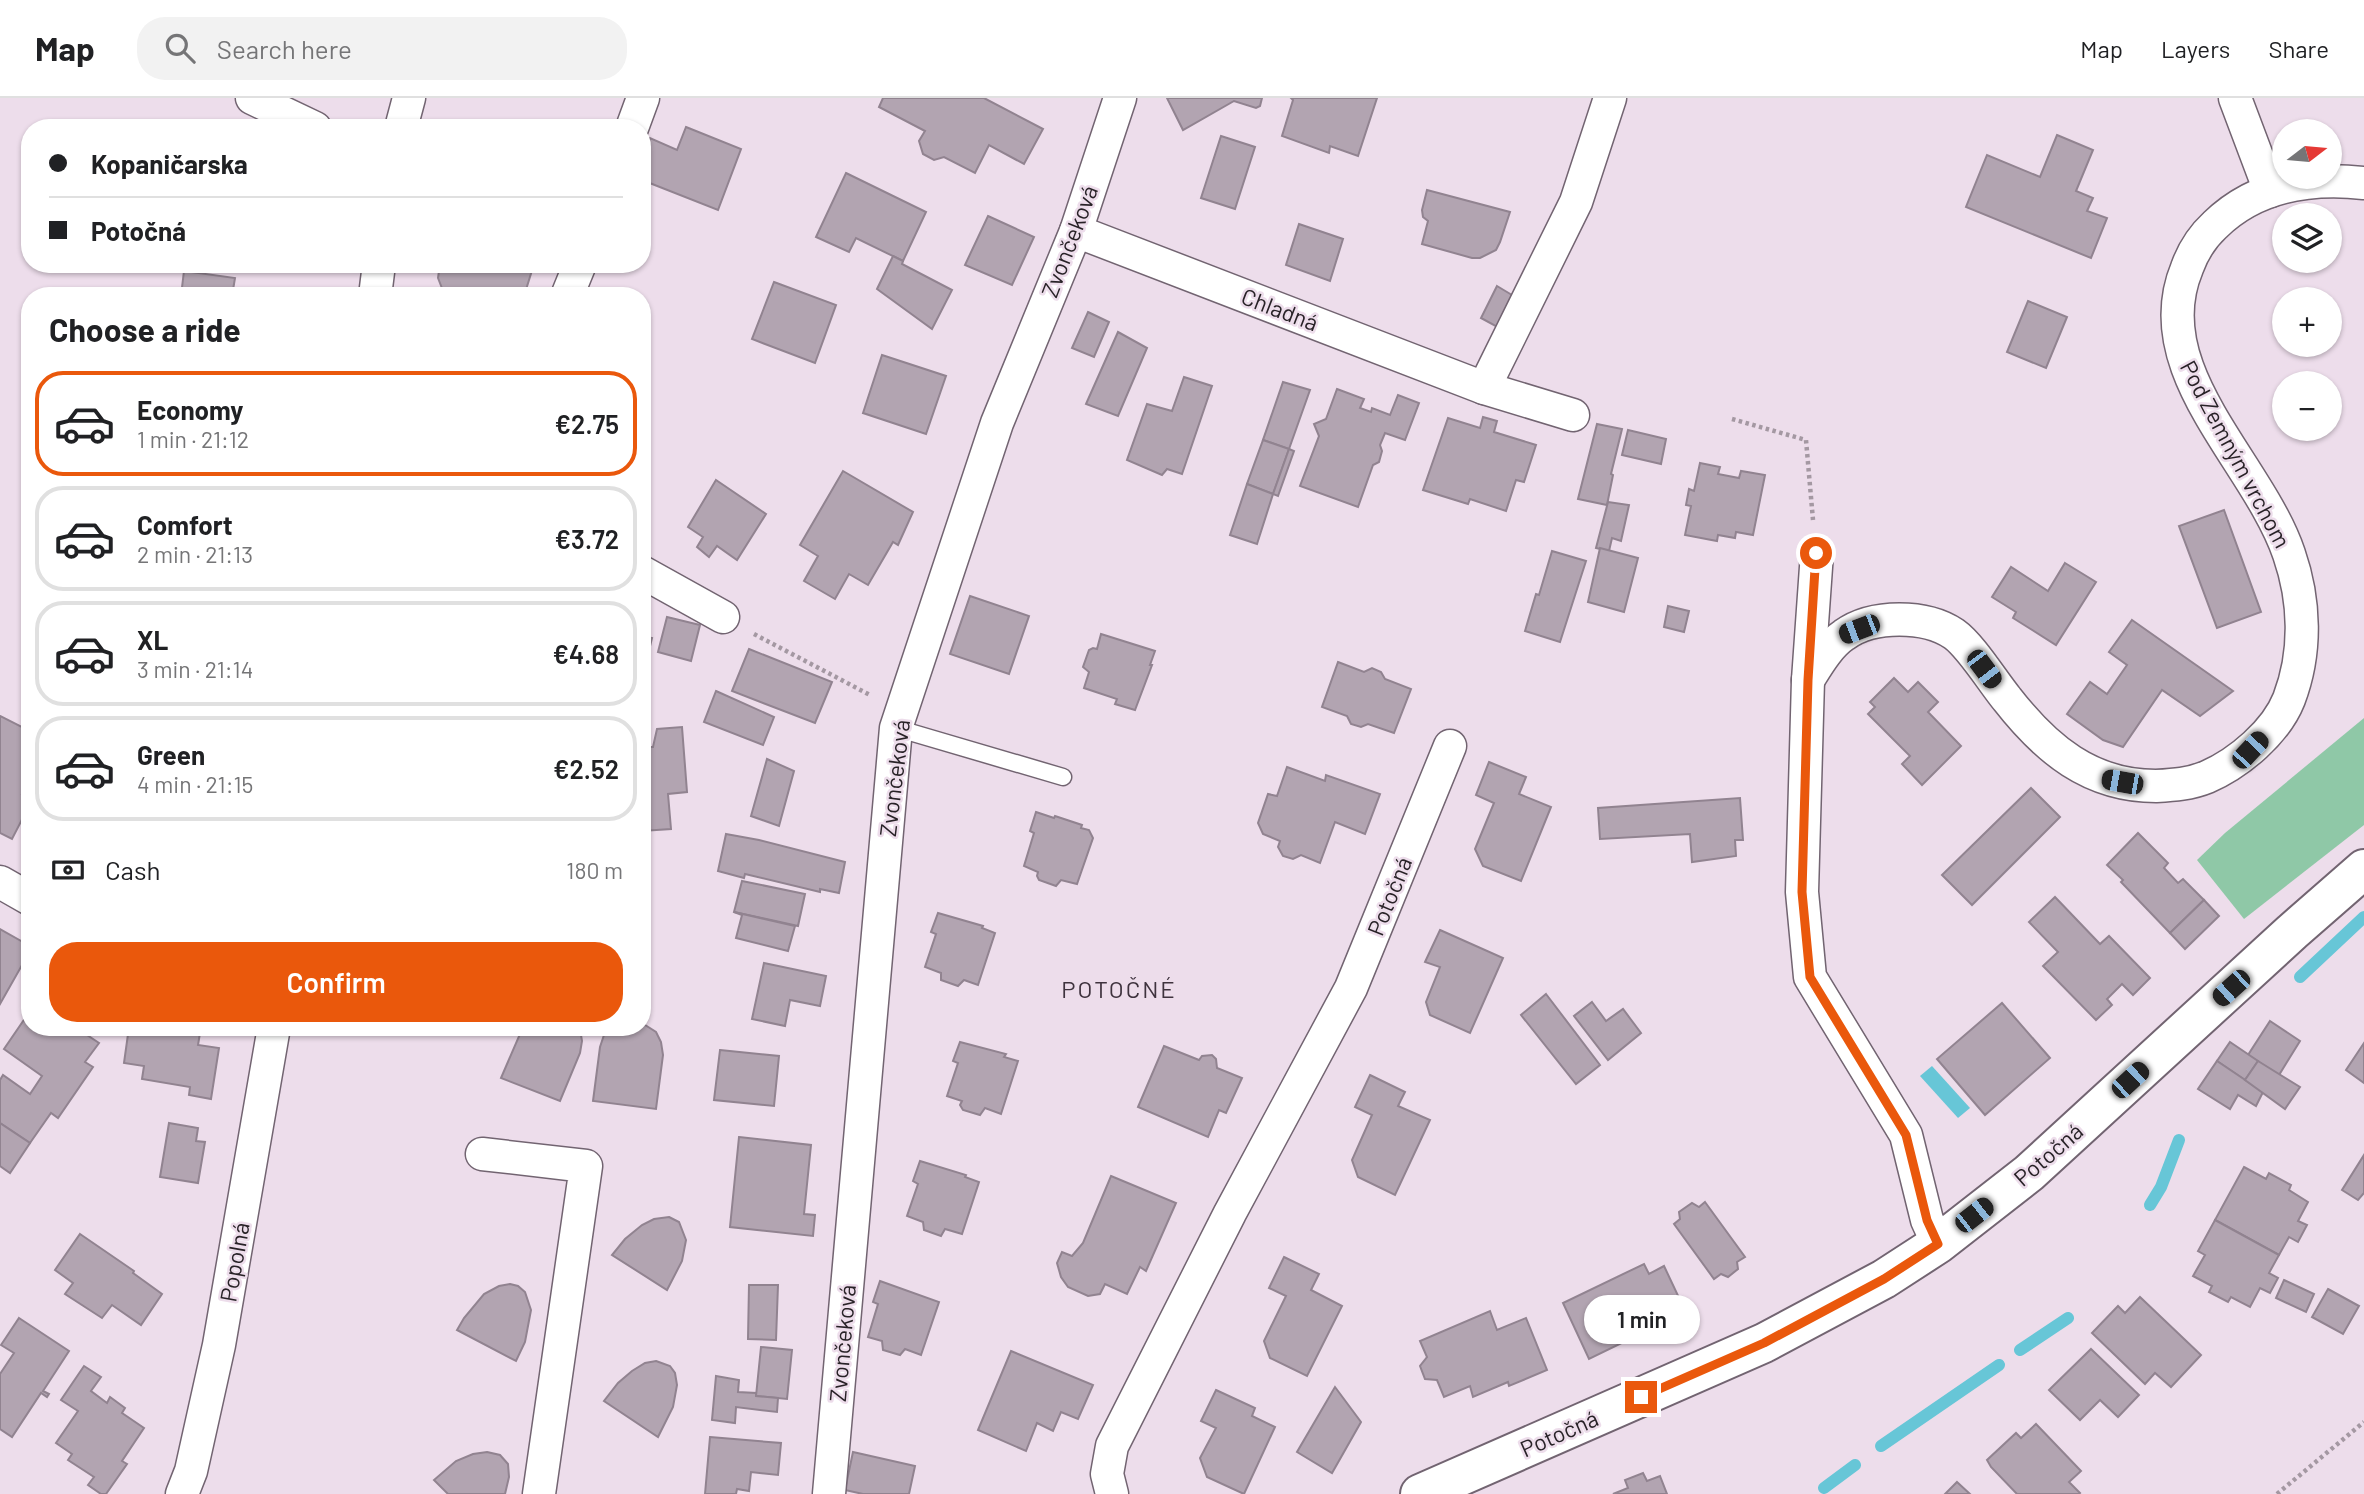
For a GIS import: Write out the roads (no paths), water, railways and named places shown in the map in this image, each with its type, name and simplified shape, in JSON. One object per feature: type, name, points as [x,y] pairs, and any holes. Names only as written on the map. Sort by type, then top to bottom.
[{"type":"street","points":[[252,98],[296,119]]},
{"type":"street","points":[[403,119],[409,98]]},
{"type":"street","points":[[635,119],[643,98]]},
{"type":"street","name":"Zvončeková","points":[[829,1494],[896,728],[997,424],[1076,230],[1120,98]]},
{"type":"street","points":[[1484,388],[1576,202],[1609,98]]},
{"type":"street","points":[[2235,98],[2270,191]]},
{"type":"street","name":"Pod Zemným vrchom","points":[[1808,680],[1823,657],[1845,634],[1873,623],[1902,618],[1930,623],[1956,635],[2008,701],[2049,746],[2076,765],[2104,779],[2141,786],[2177,785],[2199,780],[2225,769],[2250,750],[2268,731],[2288,701],[2299,663],[2303,614],[2289,554],[2272,516],[2208,410],[2186,365],[2176,326],[2178,288],[2192,254],[2206,233],[2241,203],[2270,191],[2309,182],[2364,183]]},
{"type":"street","name":"Chladná","points":[[1076,230],[1484,388],[1573,415]]},
{"type":"street","points":[[1816,553],[1808,680],[1802,892],[1810,977],[1906,1135],[1927,1220],[1938,1244]]},
{"type":"street","points":[[651,577],[723,617]]},
{"type":"street","name":"Potočná","points":[[1112,1494],[1107,1474],[1112,1446],[1230,1213],[1351,988],[1450,746]]},
{"type":"street","name":"Potočná","points":[[1420,1494],[1764,1343],[1884,1279],[1938,1244],[2029,1173],[2300,924],[2364,869]]},
{"type":"street","points":[[0,882],[21,894]]},
{"type":"street","name":"Popolná","points":[[182,1494],[191,1471],[219,1345],[272,1036]]},
{"type":"street","points":[[482,1154],[586,1166],[539,1494]]},
{"type":"lane","points":[[896,728],[1063,777]]},
{"type":"water","points":[[1932,1066],[1970,1108],[1958,1118],[1920,1076]]},
{"type":"waterway","points":[[2300,977],[2364,917]]},
{"type":"waterway","points":[[2150,1205],[2161,1187],[2179,1140]]},
{"type":"waterway","points":[[2020,1350],[2068,1318]]},
{"type":"waterway","points":[[1881,1446],[1999,1365]]},
{"type":"waterway","points":[[1824,1488],[1855,1465]]},
{"type":"district","name":"POTOČNÉ","points":[[1119,988]]}]
